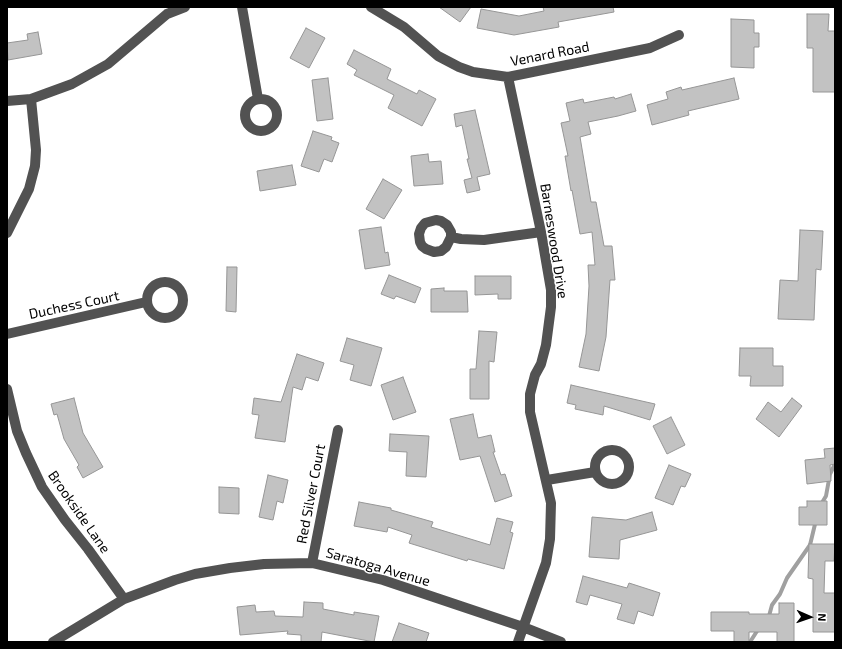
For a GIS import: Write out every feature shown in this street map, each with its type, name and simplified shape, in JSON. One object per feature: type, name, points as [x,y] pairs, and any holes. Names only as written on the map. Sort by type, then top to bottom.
[{"type":"street","points":[[7,101],[31,99],[72,84],[108,64],[166,11],[185,7]]},
{"type":"street","points":[[242,7],[258,99]]},
{"type":"street","name":"Venard Road","points":[[371,7],[404,27],[438,56],[459,67],[473,72],[508,77],[650,48],[679,35]]},
{"type":"street","name":"Barneswood Drive","points":[[508,77],[541,232],[551,290],[551,307],[546,345],[530,394],[530,412],[547,480],[551,503],[550,539],[546,563],[518,642]]},
{"type":"street","points":[[7,234],[29,189],[35,166],[36,150],[31,99]]},
{"type":"street","points":[[451,237],[484,240],[541,232]]},
{"type":"street","name":"Duchess Court","points":[[7,334],[146,302]]},
{"type":"street","name":"Brookside Lane","points":[[7,389],[17,431],[42,487],[124,599]]},
{"type":"street","name":"Red Silver Court","points":[[312,563],[338,430]]},
{"type":"street","points":[[547,480],[595,472]]},
{"type":"street","name":"Saratoga Avenue","points":[[53,642],[124,599],[175,580],[215,570],[264,564],[312,563],[383,580],[523,627],[561,642]]},
{"type":"building","points":[[439,7],[471,7],[460,22]]},
{"type":"building","points":[[543,7],[613,7],[614,12],[558,22],[559,27],[514,35],[477,28],[481,9],[519,16],[544,11]]},
{"type":"building","points":[[807,14],[829,14],[828,31],[835,31],[835,92],[813,92],[813,48],[807,48]]},
{"type":"building","points":[[731,19],[754,20],[754,33],[759,33],[759,47],[754,47],[754,68],[731,67]]},
{"type":"building","points":[[306,28],[325,38],[309,68],[290,58]]},
{"type":"building","points":[[38,32],[42,54],[8,60],[7,43],[28,40],[27,34]]},
{"type":"building","points":[[354,50],[391,69],[387,79],[417,94],[419,90],[436,99],[422,126],[388,108],[394,95],[354,75],[357,70],[347,64]]},
{"type":"building","points":[[328,78],[333,119],[317,121],[312,80]]},
{"type":"building","points":[[734,78],[739,99],[688,111],[689,115],[652,125],[647,105],[668,99],[666,92],[681,87],[682,90]]},
{"type":"building","points":[[631,94],[636,111],[588,122],[591,134],[580,137],[591,202],[596,202],[604,246],[612,246],[615,280],[610,280],[606,337],[599,371],[579,367],[586,334],[589,286],[588,265],[595,265],[592,232],[580,234],[565,156],[568,156],[561,123],[570,121],[566,103],[583,99],[584,103],[614,97],[615,99]]},
{"type":"building","points":[[475,110],[490,174],[477,177],[480,190],[467,193],[464,180],[472,178],[467,159],[469,159],[462,125],[456,127],[454,114]]},
{"type":"building","points":[[313,131],[332,137],[331,140],[339,143],[332,162],[324,159],[319,172],[301,166]]},
{"type":"building","points":[[428,154],[429,162],[441,161],[443,184],[414,186],[411,156]]},
{"type":"building","points":[[292,165],[296,185],[260,191],[257,171]]},
{"type":"building","points":[[383,179],[402,190],[384,219],[366,209]]},
{"type":"building","points":[[381,227],[385,253],[388,252],[390,265],[365,269],[359,230]]},
{"type":"building","points":[[800,230],[823,231],[821,270],[816,269],[814,320],[778,319],[780,280],[798,281]]},
{"type":"building","points":[[227,267],[237,267],[236,312],[226,311]]},
{"type":"building","points":[[389,275],[421,288],[415,303],[396,296],[394,299],[381,294]]},
{"type":"building","points":[[475,276],[511,276],[511,299],[498,299],[498,294],[475,295]]},
{"type":"building","points":[[444,288],[444,291],[467,291],[468,312],[431,312],[431,289]]},
{"type":"building","points":[[479,331],[497,332],[494,362],[489,361],[489,399],[470,399],[470,369],[476,369]]},
{"type":"building","points":[[347,338],[382,348],[371,386],[350,380],[354,365],[340,361]]},
{"type":"building","points":[[740,348],[773,348],[773,366],[783,366],[783,386],[750,386],[751,376],[739,376]]},
{"type":"building","points":[[297,354],[324,363],[318,381],[306,377],[302,390],[293,387],[285,442],[255,438],[259,415],[252,414],[254,398],[281,402]]},
{"type":"building","points":[[403,377],[416,412],[393,420],[381,385]]},
{"type":"building","points":[[571,385],[655,404],[650,420],[604,406],[603,415],[575,409],[576,405],[567,403]]},
{"type":"building","points":[[74,398],[83,433],[103,467],[83,478],[77,467],[79,465],[64,439],[57,414],[54,415],[51,404]]},
{"type":"building","points":[[792,398],[802,406],[779,437],[756,419],[768,402],[781,412]]},
{"type":"building","points":[[473,414],[478,438],[491,435],[495,452],[493,452],[501,475],[505,474],[512,496],[495,502],[480,456],[460,460],[450,419]]},
{"type":"building","points":[[671,417],[685,445],[667,454],[653,426]]},
{"type":"building","points":[[390,434],[429,436],[426,477],[406,476],[407,452],[389,451]]},
{"type":"building","points":[[835,448],[835,464],[830,465],[831,481],[807,484],[805,460],[825,458],[824,449]]},
{"type":"building","points":[[669,465],[691,474],[685,487],[681,486],[673,505],[655,498]]},
{"type":"building","points":[[268,475],[288,480],[283,503],[277,501],[273,520],[259,517]]},
{"type":"building","points":[[219,487],[239,488],[239,514],[219,513]]},
{"type":"building","points":[[807,501],[827,501],[827,525],[799,525],[799,507],[807,507]]},
{"type":"building","points":[[359,502],[391,508],[391,510],[433,522],[431,527],[490,545],[497,518],[513,522],[510,532],[513,533],[504,569],[468,559],[467,561],[409,543],[412,535],[388,527],[387,532],[354,526]]},
{"type":"building","points":[[652,512],[657,530],[620,540],[619,559],[589,557],[592,517],[626,520]]},
{"type":"building","points":[[809,544],[835,544],[834,561],[825,561],[824,593],[835,593],[835,632],[813,632],[813,579],[808,578]]},
{"type":"building","points":[[583,576],[627,588],[629,583],[660,593],[653,616],[638,611],[634,624],[617,619],[622,604],[590,595],[587,605],[576,602]]},
{"type":"building","points":[[304,602],[323,603],[323,609],[354,615],[354,612],[379,616],[374,642],[322,632],[321,642],[301,642],[301,635],[287,634],[288,631],[240,635],[237,607],[255,605],[256,612],[274,611],[275,616],[303,617]]},
{"type":"building","points":[[779,603],[794,603],[794,642],[777,642],[777,632],[749,632],[749,642],[734,642],[734,631],[711,631],[711,612],[779,614]]},
{"type":"building","points":[[399,623],[429,633],[426,642],[392,642]]},
{"type":"waterway","points":[[820,506],[826,496],[830,474],[835,464]]},
{"type":"waterway","points":[[767,618],[772,605],[780,594],[787,578],[810,545],[816,520]]},
{"type":"waterway","points":[[750,642],[759,628]]}]
